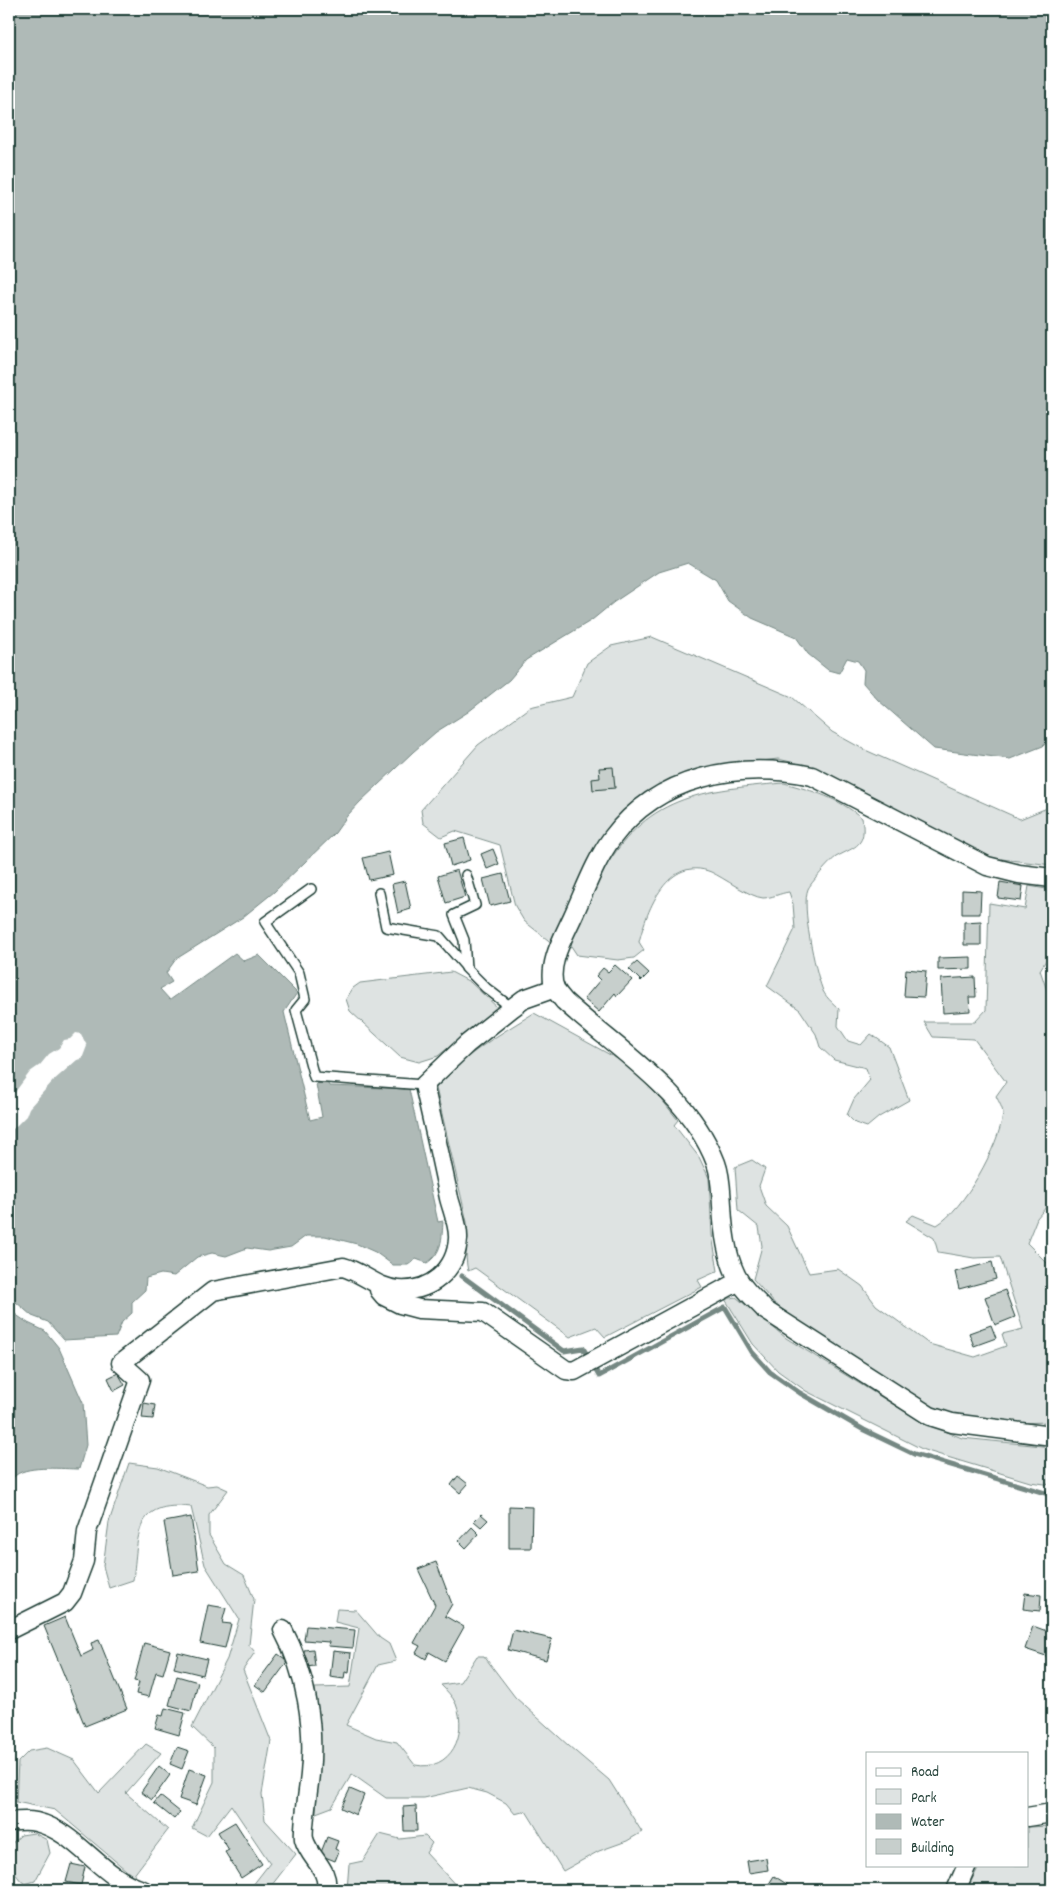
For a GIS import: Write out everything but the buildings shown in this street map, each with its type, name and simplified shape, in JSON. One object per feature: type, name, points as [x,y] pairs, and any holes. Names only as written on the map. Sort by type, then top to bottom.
[{"type":"street","points":[[1052,878],[1019,874],[987,866],[812,776],[788,771],[759,770],[720,773],[687,781],[656,796],[625,822],[603,852],[556,958],[553,970],[555,988],[564,1001],[651,1075],[682,1109],[703,1136],[717,1164],[727,1240],[733,1269],[739,1281],[765,1310],[930,1416],[952,1423],[1052,1436]]},
{"type":"street","points":[[9,1630],[65,1602],[72,1593],[84,1561],[87,1531],[140,1380],[121,1363],[213,1291],[343,1267],[354,1270],[370,1280],[396,1290],[419,1289],[440,1276],[452,1264],[458,1238],[424,1085],[467,1044],[524,999],[555,988]]},
{"type":"street","points":[[370,1280],[384,1296],[419,1310],[483,1312],[566,1370],[574,1371],[601,1358],[739,1281]]},
{"type":"street","points":[[283,1630],[296,1654],[308,1706],[312,1760],[304,1839],[324,1871],[327,1884],[326,1890]]},
{"type":"street","points":[[1028,1817],[1052,1813]]},
{"type":"street","points":[[9,1822],[34,1821],[56,1829],[111,1875],[143,1890]]},
{"type":"street","points":[[956,1890],[968,1866]]},
{"type":"lane","points":[[466,875],[475,905],[454,916],[464,940],[466,968]]},
{"type":"lane","points":[[310,889],[265,922],[299,972],[305,999],[296,1010],[314,1076],[424,1085]]},
{"type":"lane","points":[[379,893],[386,927],[439,936],[486,988],[512,1008]]},
{"type":"green space","points":[[652,637],[792,697],[832,732],[863,749],[1020,819],[1052,806],[1052,865],[993,858],[972,850],[848,791],[804,765],[778,759],[728,765],[685,774],[642,796],[618,816],[601,838],[553,944],[524,921],[515,906],[500,845],[455,831],[441,837],[423,823],[421,810],[478,745],[530,707],[572,697],[587,663],[611,646]]},
{"type":"green space","points":[[784,783],[825,796],[844,805],[862,818],[863,834],[861,840],[854,847],[833,859],[813,882],[808,889],[806,909],[819,979],[825,994],[839,1009],[838,1026],[848,1041],[861,1045],[871,1034],[889,1047],[909,1100],[879,1117],[867,1127],[855,1123],[847,1115],[854,1099],[870,1080],[866,1068],[834,1060],[820,1047],[816,1034],[800,1010],[767,986],[795,929],[793,904],[789,892],[763,898],[744,891],[711,872],[696,869],[683,871],[671,878],[654,901],[639,942],[644,950],[634,958],[618,960],[577,955],[571,946],[580,915],[613,856],[631,833],[651,816],[672,804],[696,796],[722,790]]},
{"type":"green space","points":[[1029,886],[1052,890],[1052,956],[1048,957],[1040,970],[1052,1005],[1052,1200],[1037,1218],[1027,1243],[1052,1268],[1052,1422],[1011,1423],[947,1415],[806,1327],[776,1305],[753,1279],[762,1246],[759,1227],[738,1210],[735,1167],[752,1160],[765,1169],[759,1186],[766,1206],[787,1226],[809,1273],[838,1269],[862,1286],[876,1305],[929,1344],[975,1357],[1006,1346],[1002,1334],[1023,1329],[1000,1257],[974,1258],[938,1252],[934,1238],[906,1221],[913,1215],[937,1225],[947,1217],[979,1176],[995,1143],[1003,1114],[996,1096],[1006,1082],[974,1039],[933,1037],[924,1022],[975,1022],[986,1010],[989,903],[1025,909]]},
{"type":"green space","points":[[451,972],[470,982],[498,1008],[438,1056],[419,1062],[400,1057],[350,1011],[346,999],[353,988],[360,983]]},
{"type":"green space","points":[[534,1013],[625,1063],[662,1100],[678,1120],[674,1125],[699,1157],[709,1178],[712,1235],[718,1271],[698,1280],[702,1287],[605,1337],[596,1327],[570,1337],[475,1268],[468,1271],[466,1259],[467,1222],[436,1088],[446,1076],[469,1056]]},
{"type":"green space","points":[[736,1297],[786,1338],[920,1421],[962,1438],[1052,1447],[1052,1485],[1030,1482],[924,1450],[806,1391],[778,1371],[753,1344],[725,1299]]},
{"type":"green space","points":[[129,1463],[158,1467],[207,1486],[217,1485],[228,1490],[209,1515],[209,1535],[226,1564],[244,1575],[254,1599],[249,1645],[255,1652],[243,1670],[271,1741],[262,1794],[265,1820],[296,1854],[268,1890],[249,1890],[270,1863],[231,1805],[207,1836],[192,1828],[214,1782],[214,1748],[192,1727],[227,1659],[239,1619],[205,1565],[191,1507],[172,1506],[158,1509],[149,1515],[139,1535],[133,1580],[109,1588],[103,1566],[109,1522]]},
{"type":"green space","points":[[337,1609],[356,1610],[380,1638],[389,1644],[396,1661],[378,1665],[346,1725],[376,1738],[397,1742],[415,1765],[428,1766],[438,1763],[447,1757],[454,1748],[460,1727],[456,1704],[441,1685],[460,1682],[477,1656],[484,1656],[515,1697],[609,1780],[642,1832],[627,1841],[599,1851],[563,1871],[526,1811],[515,1814],[506,1803],[487,1793],[468,1788],[424,1798],[386,1798],[352,1774],[332,1807],[316,1813],[320,1731],[315,1688],[350,1687],[359,1628],[335,1622]]},
{"type":"green space","points":[[146,1744],[161,1753],[126,1793],[168,1830],[133,1876],[55,1810],[16,1802],[18,1762],[29,1751],[47,1748],[74,1760],[99,1793]]},
{"type":"green space","points":[[1052,1826],[1052,1890],[966,1890],[979,1866],[1028,1866],[1028,1827]]},
{"type":"green space","points":[[34,1833],[47,1840],[50,1853],[35,1881],[25,1884],[15,1872],[9,1846],[21,1835]]},
{"type":"green space","points":[[380,1834],[400,1839],[425,1836],[432,1843],[426,1853],[460,1890],[347,1890],[349,1864],[363,1861]]},
{"type":"water","points":[[9,9],[1052,9],[1052,738],[1043,746],[1010,759],[934,749],[878,700],[863,683],[864,670],[858,661],[847,658],[839,673],[828,670],[808,654],[796,637],[752,618],[728,601],[716,580],[688,563],[659,572],[614,602],[592,620],[526,660],[509,680],[468,712],[436,732],[360,802],[335,833],[274,892],[243,917],[176,959],[166,973],[172,982],[160,989],[170,1000],[235,953],[244,961],[259,955],[297,993],[284,1012],[310,1120],[322,1117],[316,1084],[327,1082],[329,1086],[409,1089],[438,1222],[443,1221],[441,1240],[436,1255],[427,1263],[416,1259],[408,1265],[393,1265],[375,1252],[357,1244],[325,1236],[306,1236],[291,1247],[268,1251],[247,1248],[226,1256],[212,1253],[197,1257],[174,1276],[161,1274],[146,1278],[145,1290],[132,1302],[132,1313],[122,1322],[116,1337],[64,1340],[48,1322],[32,1316],[16,1302],[9,1299]]},
{"type":"water","points":[[9,1310],[28,1323],[45,1331],[59,1348],[83,1403],[86,1445],[79,1469],[47,1468],[29,1470],[16,1475],[9,1485]]},
{"type":"pier","points":[[76,1033],[81,1034],[87,1046],[82,1059],[77,1060],[53,1081],[29,1108],[26,1116],[9,1133],[9,1100],[30,1072],[40,1065],[49,1054],[59,1048],[64,1040],[70,1039]]},
{"type":"waterway","points":[[462,1276],[564,1351],[583,1348],[599,1376],[725,1307],[752,1352],[770,1372],[800,1393],[864,1430],[914,1454],[1052,1495]]}]
